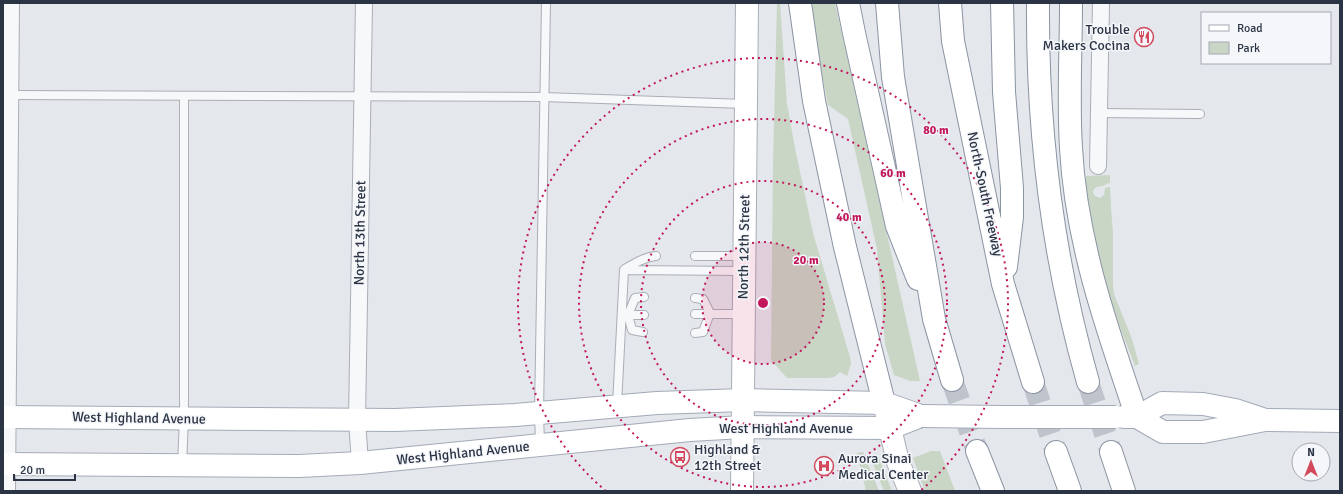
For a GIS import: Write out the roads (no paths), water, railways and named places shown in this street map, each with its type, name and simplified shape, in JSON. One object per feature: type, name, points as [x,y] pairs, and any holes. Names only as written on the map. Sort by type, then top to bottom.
[{"type":"main road","name":"North 12th Street","points":[[742,491],[747,3]]},
{"type":"main road","points":[[800,3],[814,101],[844,247],[898,462],[910,491]]},
{"type":"main road","points":[[848,3],[897,226],[934,319],[952,380]]},
{"type":"main road","points":[[887,3],[893,77],[934,319]]},
{"type":"main road","name":"North-South Freeway","points":[[950,3],[953,41],[1003,284],[1033,382]]},
{"type":"main road","points":[[1002,3],[1004,92],[1012,188],[1012,217],[1003,284]]},
{"type":"main road","points":[[1038,3],[1040,92],[1044,152],[1050,203],[1065,295],[1088,382]]},
{"type":"main road","points":[[1071,3],[1069,103],[1075,190],[1087,259],[1127,417]]},
{"type":"main road","name":"West Highland Avenue","points":[[5,417],[395,420],[539,413],[657,403],[743,400],[884,403],[921,416],[1127,417],[1162,403],[1203,404],[1235,410],[1265,420]]},
{"type":"main road","name":"West Highland Avenue","points":[[5,464],[299,466],[360,463],[690,430],[743,427],[890,428],[921,416]]},
{"type":"main road","name":"West Highland Avenue","points":[[1127,417],[1163,432],[1203,432],[1265,420],[1340,421]]},
{"type":"main road","points":[[977,451],[993,491]]},
{"type":"main road","points":[[1056,452],[1070,491]]},
{"type":"main road","points":[[1111,452],[1124,491]]},
{"type":"street","points":[[7,491],[5,464],[5,417],[11,3]]},
{"type":"street","name":"North 13th Street","points":[[360,463],[357,420],[364,3]]},
{"type":"street","points":[[1098,166],[1101,3]]},
{"type":"lane","points":[[540,445],[539,413],[546,3]]},
{"type":"lane","points":[[10,94],[544,97],[746,104]]},
{"type":"lane","points":[[182,465],[184,418],[184,96]]},
{"type":"lane","points":[[1099,113],[1200,114]]},
{"type":"lane","points":[[624,270],[637,262],[656,256]]},
{"type":"lane","points":[[695,256],[744,263]]},
{"type":"lane","points":[[624,270],[744,263]]},
{"type":"lane","points":[[616,406],[625,315],[624,270]]},
{"type":"lane","points":[[625,315],[635,298],[644,297]]},
{"type":"lane","points":[[695,298],[703,299],[710,313],[703,332],[695,333]]},
{"type":"lane","points":[[695,314],[744,314]]},
{"type":"lane","points":[[625,315],[644,315]]},
{"type":"lane","points":[[625,315],[632,330],[643,332]]},
{"type":"tunnel","points":[[952,380],[977,451]]},
{"type":"tunnel","points":[[1033,382],[1056,452]]},
{"type":"tunnel","points":[[1088,382],[1111,452]]},
{"type":"place","name":"Trouble Makers Cocina","points":[[1144,37]]},
{"type":"place","name":"Highland & 12th Street","points":[[680,457]]},
{"type":"place","name":"Aurora Sinai Medical Center","points":[[824,466]]}]
